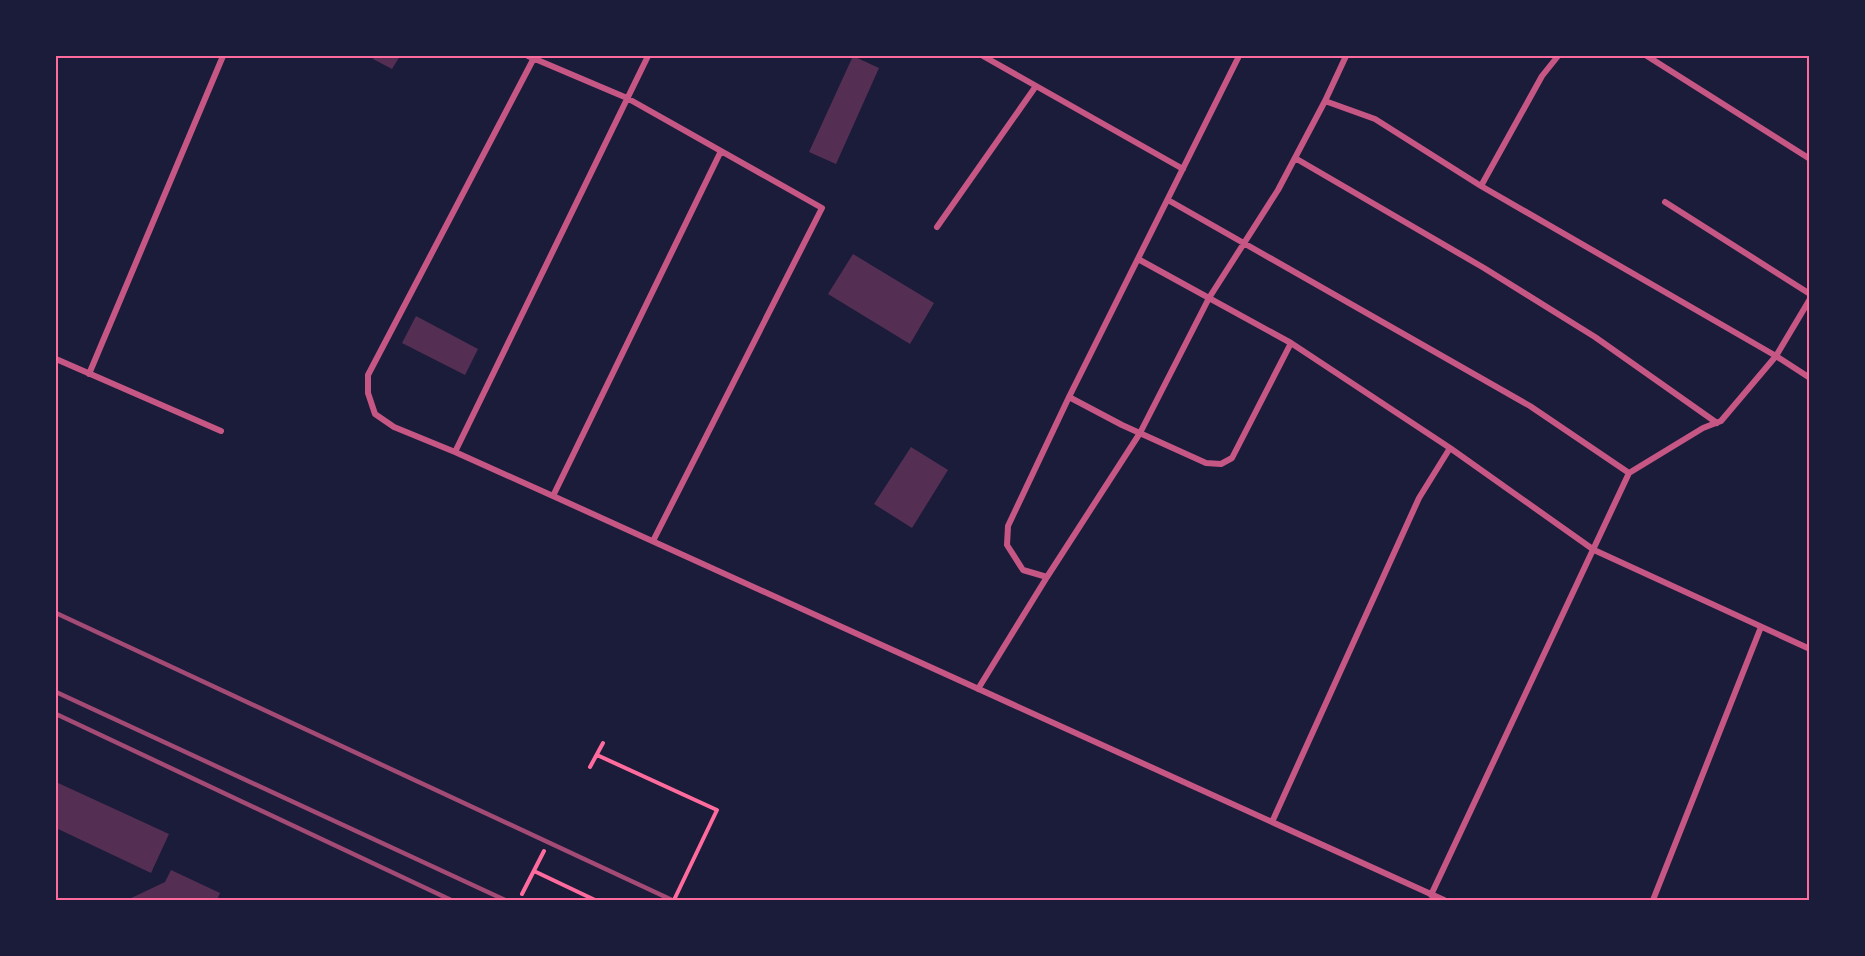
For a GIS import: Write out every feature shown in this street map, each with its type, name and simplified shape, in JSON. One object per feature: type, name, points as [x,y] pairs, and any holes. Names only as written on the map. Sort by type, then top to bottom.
[{"type":"street","points":[[89,374],[223,56]]},
{"type":"street","points":[[652,542],[822,208],[627,98],[533,56],[368,375],[368,393],[375,414],[394,427],[455,452],[652,542],[1272,822],[1431,895],[1444,900]]},
{"type":"street","points":[[455,452],[648,56]]},
{"type":"street","points":[[983,56],[1183,170]]},
{"type":"street","points":[[1047,577],[1023,570],[1007,545],[1008,526],[1069,397],[1239,56]]},
{"type":"street","points":[[978,689],[1140,433],[1209,298],[1278,190],[1346,56]]},
{"type":"street","points":[[1481,186],[1542,76],[1557,56]]},
{"type":"street","points":[[1647,56],[1809,159]]},
{"type":"street","points":[[938,227],[1036,86]]},
{"type":"street","points":[[1324,101],[1374,119],[1481,186],[1776,356],[1809,378]]},
{"type":"street","points":[[552,496],[721,151]]},
{"type":"street","points":[[1295,158],[1484,268],[1595,337],[1716,423]]},
{"type":"street","points":[[1168,200],[1530,406],[1629,473]]},
{"type":"street","points":[[1665,202],[1809,294]]},
{"type":"street","points":[[1138,259],[1291,343],[1450,448],[1594,550],[1809,650]]},
{"type":"street","points":[[1431,895],[1629,473],[1703,428],[1721,422],[1776,356],[1809,299]]},
{"type":"street","points":[[1069,397],[1206,463],[1221,464],[1232,458],[1291,343]]},
{"type":"street","points":[[56,359],[221,431]]},
{"type":"street","points":[[1272,822],[1419,498],[1450,448]]},
{"type":"street","points":[[1653,900],[1761,627]]},
{"type":"path","points":[[590,766],[603,743]]},
{"type":"path","points":[[597,755],[717,810],[674,900]]},
{"type":"path","points":[[522,894],[544,851]]},
{"type":"path","points":[[534,871],[595,900]]},
{"type":"building","points":[[375,56],[400,56],[392,69],[373,59]]},
{"type":"building","points":[[853,56],[879,68],[836,164],[809,152]]},
{"type":"building","points":[[853,254],[934,303],[910,344],[828,294]]},
{"type":"building","points":[[416,316],[478,349],[465,375],[402,343]]},
{"type":"building","points":[[911,447],[948,470],[912,528],[874,504]]},
{"type":"building","points":[[56,782],[169,834],[151,873],[56,828]]},
{"type":"building","points":[[171,870],[220,893],[217,900],[127,900],[165,882]]},
{"type":"railway","points":[[56,613],[672,900]]},
{"type":"railway","points":[[56,692],[505,900]]},
{"type":"railway","points":[[56,714],[451,900]]}]
